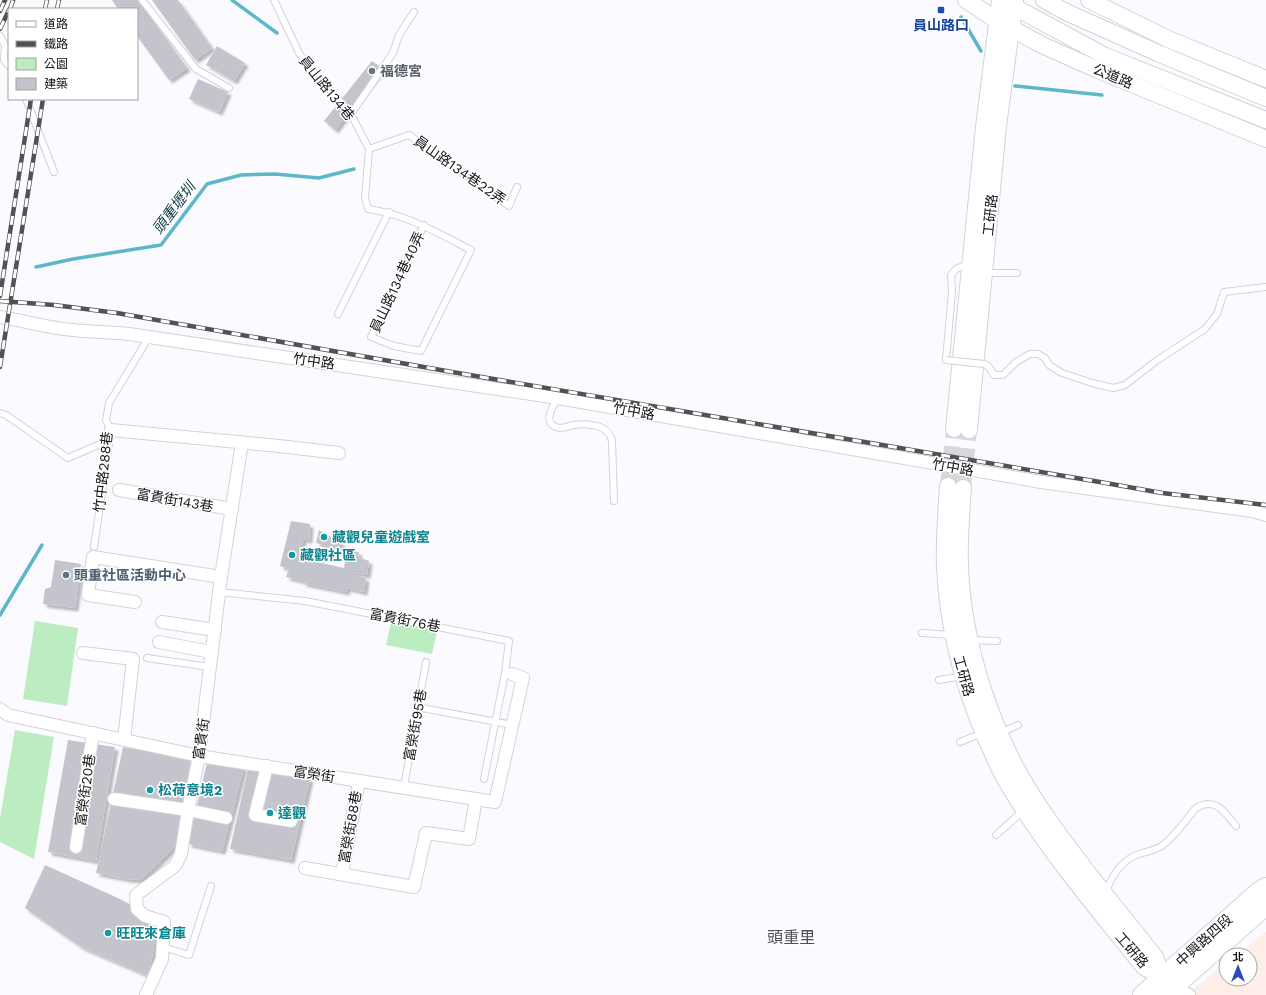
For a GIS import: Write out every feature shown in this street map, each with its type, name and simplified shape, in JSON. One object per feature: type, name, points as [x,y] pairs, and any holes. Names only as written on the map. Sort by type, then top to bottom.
[{"type":"main road","name":"中興路四段","points":[[1173,988],[1187,954],[1259,891],[1266,887]]},
{"type":"main road","name":"中興路四段","points":[[1142,995],[1173,988],[1266,906]]},
{"type":"street","name":"公道路","points":[[966,0],[1004,25],[1042,46],[1266,139]]},
{"type":"street","points":[[1044,0],[1068,13],[1183,64],[1266,98]]},
{"type":"street","points":[[1089,0],[1168,39],[1266,79]]},
{"type":"street","name":"公道路","points":[[1008,2],[1105,56],[1266,120]]},
{"type":"street","name":"工研路","points":[[1004,25],[998,126],[984,274],[961,430],[970,264],[984,127],[1008,2]]},
{"type":"street","points":[[1183,64],[1191,48]]},
{"type":"street","name":"竹中路","points":[[0,317],[73,330],[149,337],[558,398],[1034,481],[1252,511],[1266,515]]},
{"type":"street","points":[[111,430],[339,453]]},
{"type":"street","name":"富貴街","points":[[146,995],[162,959],[164,922],[145,916],[137,909],[136,895],[175,866],[181,854],[199,756],[221,577],[242,443]]},
{"type":"street","name":"工研路","points":[[956,487],[960,531],[960,568],[970,640],[978,673],[1000,733],[1017,769],[1036,802],[1069,849],[1155,957],[1173,988],[1144,967],[1059,859],[1024,810],[1003,775],[984,733],[972,705],[953,635],[946,569],[945,530],[956,487]]},
{"type":"street","name":"富貴街143巷","points":[[118,490],[232,509]]},
{"type":"street","points":[[135,602],[88,595],[93,557],[221,577]]},
{"type":"street","points":[[162,622],[215,630]]},
{"type":"street","points":[[159,642],[211,652]]},
{"type":"street","points":[[82,653],[133,659],[124,740]]},
{"type":"street","name":"富榮街","points":[[0,709],[8,715],[199,756],[495,802],[523,678],[508,674]]},
{"type":"street","name":"富榮街20巷","points":[[76,847],[93,733]]},
{"type":"street","points":[[267,766],[255,815],[291,821]]},
{"type":"street","name":"富榮街88巷","points":[[342,874],[359,781]]},
{"type":"street","points":[[114,799],[188,810],[226,818]]},
{"type":"street","name":"富榮街88巷","points":[[305,868],[414,887],[426,833],[469,839],[476,799]]},
{"type":"lane","points":[[0,20],[12,0]]},
{"type":"lane","points":[[142,0],[196,69],[228,88]]},
{"type":"lane","name":"員山路134巷","points":[[274,0],[300,55],[351,114],[369,148]]},
{"type":"lane","points":[[351,114],[394,53],[399,35],[414,12]]},
{"type":"lane","points":[[0,36],[5,45],[4,60],[8,65]]},
{"type":"lane","points":[[26,100],[54,172]]},
{"type":"lane","name":"員山路134巷22弄","points":[[369,148],[409,135],[509,206],[517,187]]},
{"type":"lane","points":[[369,148],[364,198],[368,210],[389,212],[424,225]]},
{"type":"lane","points":[[338,314],[389,212]]},
{"type":"lane","name":"員山路134巷40弄","points":[[424,225],[471,250],[422,351],[394,346],[371,337],[424,225]]},
{"type":"lane","points":[[970,264],[956,269],[951,274],[952,291],[946,360],[984,364],[988,366],[994,374],[1003,375],[1016,362],[1030,354],[1038,354],[1045,358],[1049,365],[1062,373],[1092,384],[1113,388],[1125,386],[1156,361],[1205,329],[1217,314],[1224,292],[1266,287]]},
{"type":"lane","points":[[984,274],[1017,273]]},
{"type":"lane","name":"竹中路288巷","points":[[94,547],[111,430],[106,420],[109,403],[149,337]]},
{"type":"lane","points":[[558,398],[550,412],[551,422],[555,426],[560,428],[582,424],[591,425],[607,430],[610,433],[612,442],[614,501]]},
{"type":"lane","points":[[0,413],[6,415],[68,458],[98,445]]},
{"type":"lane","name":"富貴街76巷","points":[[219,592],[305,601],[509,641],[508,674],[494,722],[484,779]]},
{"type":"lane","points":[[922,633],[953,635]]},
{"type":"lane","points":[[970,640],[997,641]]},
{"type":"lane","points":[[147,658],[210,667]]},
{"type":"lane","name":"富榮街95巷","points":[[404,788],[426,662]]},
{"type":"lane","points":[[939,680],[963,676]]},
{"type":"lane","points":[[417,707],[513,725]]},
{"type":"lane","points":[[1000,733],[1018,725]]},
{"type":"lane","points":[[960,742],[984,733]]},
{"type":"lane","points":[[1105,893],[1114,874],[1120,867],[1136,856],[1160,847],[1196,808],[1208,803],[1215,805],[1221,808],[1236,826]]},
{"type":"lane","points":[[996,835],[1024,810]]},
{"type":"lane","points":[[163,947],[189,955],[211,886]]},
{"type":"shaded area","points":[[1266,932],[1266,995],[1186,995],[1218,969],[1218,987],[1258,987],[1258,947],[1246,947]]},
{"type":"green space","points":[[35,621],[78,628],[67,706],[23,699]]},
{"type":"green space","points":[[391,622],[437,631],[432,654],[386,645]]},
{"type":"green space","points":[[15,730],[54,737],[34,859],[0,842],[0,818]]},
{"type":"building","points":[[112,0],[138,0],[187,68],[169,80],[138,37],[138,8],[117,8]]},
{"type":"building","points":[[152,0],[178,0],[212,48],[195,60]]},
{"type":"building","points":[[217,46],[245,63],[234,81],[206,65]]},
{"type":"building","points":[[372,61],[382,68],[335,130],[324,121]]},
{"type":"building","points":[[198,79],[228,92],[219,112],[189,99]]},
{"type":"building","name":"藏觀社區","points":[[291,521],[310,524],[309,540],[303,539],[300,558],[344,568],[347,550],[359,552],[358,557],[369,561],[367,575],[355,573],[355,575],[366,578],[364,592],[347,588],[346,592],[303,583],[303,581],[286,577],[289,569],[280,566]]},
{"type":"building","name":"藏觀兒童遊戲室","points":[[319,530],[342,543],[342,550],[316,543]]},
{"type":"building","name":"頭重社區活動中心","points":[[55,560],[81,564],[75,608],[43,604],[45,589],[51,587]]},
{"type":"building","points":[[68,740],[115,747],[96,861],[48,852]]},
{"type":"building","name":"松荷意境2","points":[[123,747],[191,759],[176,845],[141,880],[96,873]]},
{"type":"building","name":"松荷意境2","points":[[207,762],[244,767],[222,851],[188,844]]},
{"type":"building","name":"達觀","points":[[248,769],[310,778],[291,860],[230,849]]},
{"type":"building","name":"旺旺來倉庫","points":[[45,865],[120,899],[158,919],[149,976],[81,947],[25,908]]},
{"type":"waterway","name":"頭重壢圳","points":[[232,0],[277,33]]},
{"type":"waterway","points":[[961,17],[981,51]]},
{"type":"waterway","points":[[1015,86],[1102,95]]},
{"type":"waterway","name":"頭重壢圳","points":[[36,267],[73,259],[161,245],[207,184],[241,175],[275,174],[319,178],[354,169]]},
{"type":"waterway","name":"頭重壢圳","points":[[0,615],[42,545]]},
{"type":"tunnel","points":[[948,486],[954,429]]},
{"type":"tunnel","points":[[963,488],[969,430]]},
{"type":"railway","points":[[0,11],[5,0]]},
{"type":"railway","points":[[10,8],[13,0]]},
{"type":"railway","points":[[45,8],[47,0]]},
{"type":"railway","points":[[57,8],[59,0]]},
{"type":"railway","points":[[0,29],[8,12]]},
{"type":"railway","points":[[0,296],[31,100]]},
{"type":"railway","points":[[0,367],[43,100]]},
{"type":"railway","points":[[0,301],[54,305],[117,313],[452,372],[1162,493],[1266,505]]},
{"type":"place","name":"員山路口","points":[[941,10]]},
{"type":"place","name":"福德宮","points":[[372,71]]},
{"type":"place","name":"藏觀兒童遊戲室","points":[[324,537]]},
{"type":"place","name":"藏觀社區","points":[[292,555]]},
{"type":"place","name":"頭重社區活動中心","points":[[66,575]]},
{"type":"place","name":"松荷意境2","points":[[150,790]]},
{"type":"place","name":"達觀","points":[[270,813]]},
{"type":"place","name":"旺旺來倉庫","points":[[108,933]]},
{"type":"district","name":"頭重里","points":[[791,937]]}]
